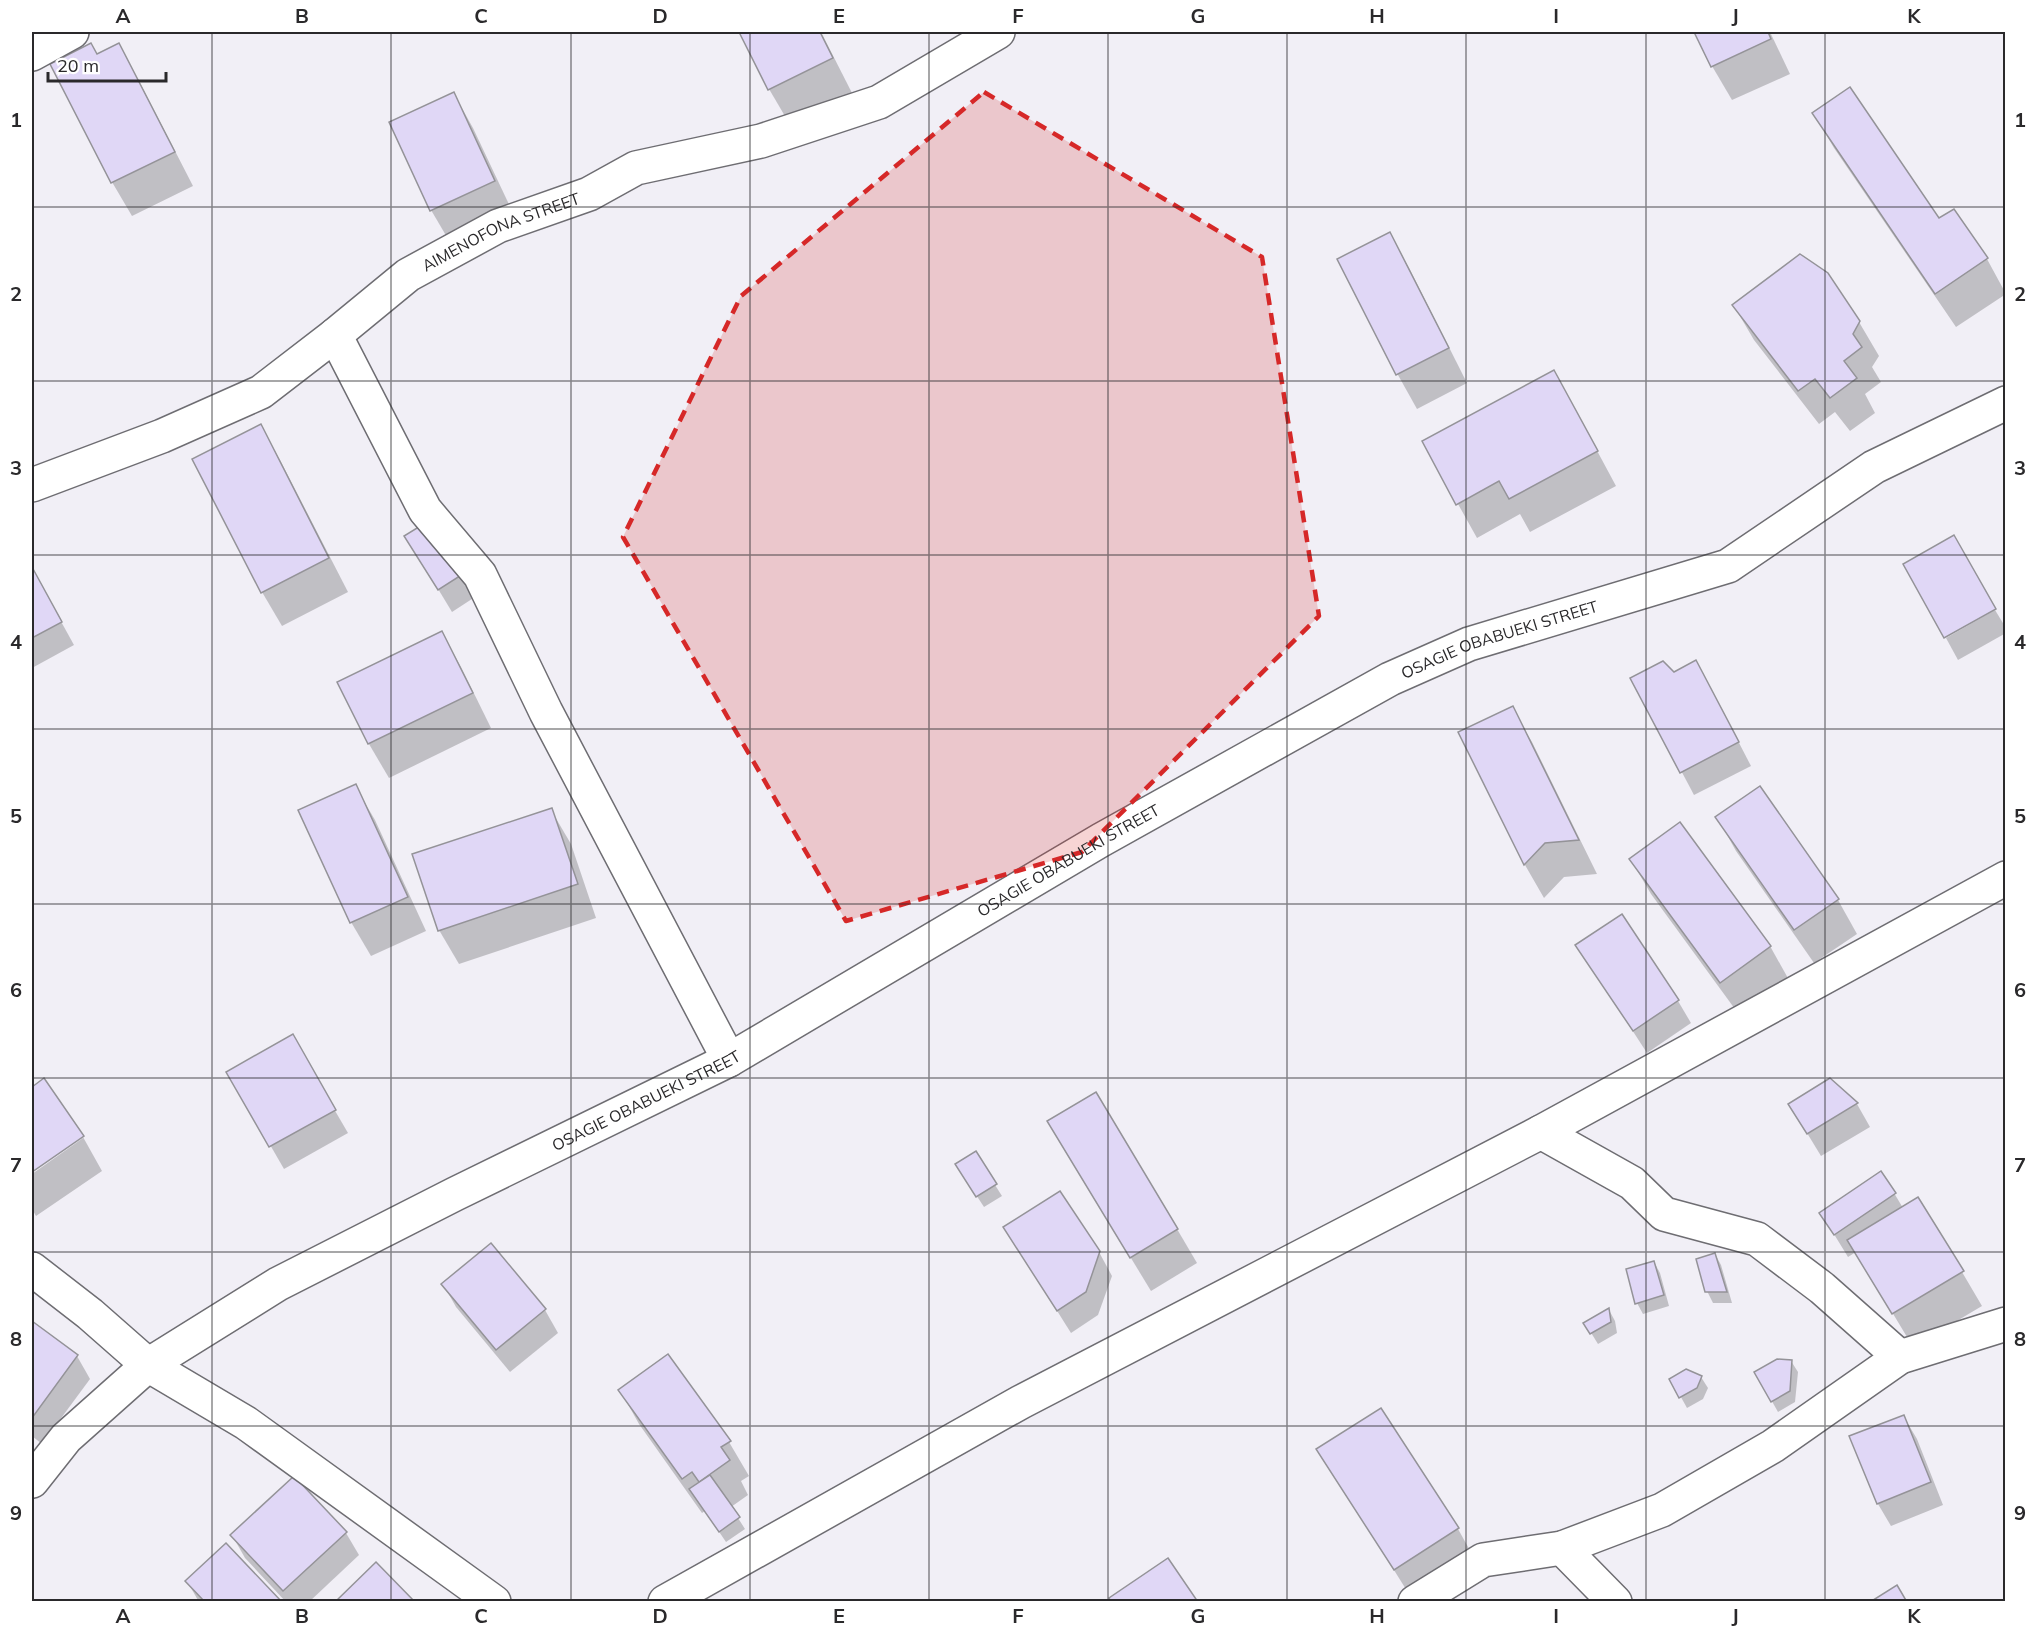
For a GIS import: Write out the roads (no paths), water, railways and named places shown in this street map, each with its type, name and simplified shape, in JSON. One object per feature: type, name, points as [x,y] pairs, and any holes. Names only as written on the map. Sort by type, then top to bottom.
[{"type":"street","points":[[32,54],[72,32]]},
{"type":"street","name":"AIMENOFONA STREET","points":[[32,485],[162,436],[261,392],[408,275],[498,226],[590,194],[636,168],[761,141],[879,102],[998,32]]},
{"type":"street","points":[[334,335],[425,510],[480,575],[546,712],[729,1060]]},
{"type":"street","name":"OSAGIE OBABUEKI STREET","points":[[32,1481],[66,1438],[148,1365],[278,1284],[455,1194],[729,1060],[1101,840],[1390,679],[1469,644],[1728,566],[1874,467],[2006,403]]},
{"type":"street","points":[[665,1602],[1021,1402],[1541,1132],[2006,878]]},
{"type":"street","points":[[1541,1132],[1632,1183],[1664,1214],[1757,1239],[1822,1288],[1900,1357]]},
{"type":"street","points":[[32,1269],[90,1314],[148,1365],[246,1423],[494,1602]]},
{"type":"street","points":[[1415,1602],[1483,1560],[1562,1548],[1662,1510],[1773,1446],[1900,1357],[2006,1324]]},
{"type":"street","points":[[1562,1548],[1615,1602]]}]
